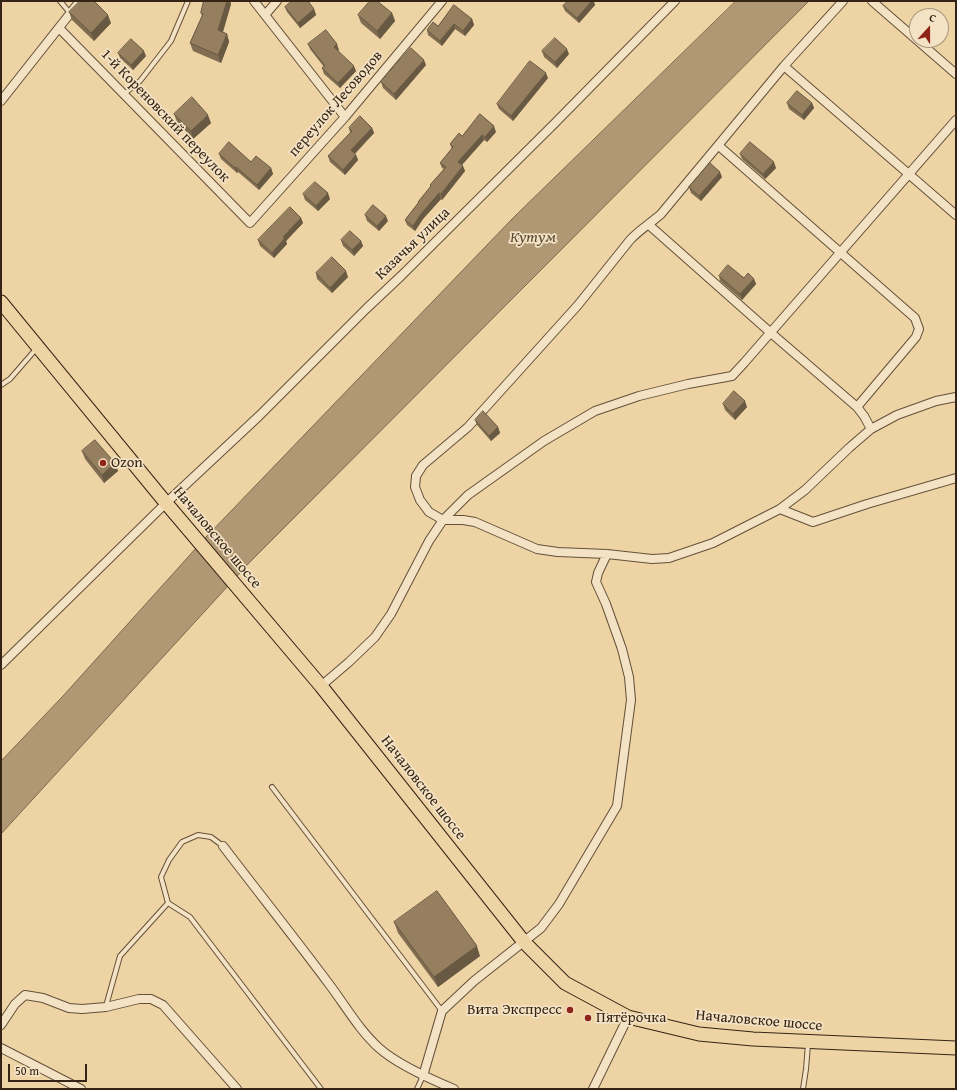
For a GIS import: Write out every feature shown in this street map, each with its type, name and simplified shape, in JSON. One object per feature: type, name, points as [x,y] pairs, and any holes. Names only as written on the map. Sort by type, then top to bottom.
[{"type":"main road","name":"Началовское шоссе","points":[[1,302],[166,503],[321,686],[524,942],[565,983],[628,1017],[699,1034],[753,1039],[956,1048]]},
{"type":"street","points":[[1,101],[80,1]]},
{"type":"street","points":[[254,1],[345,117]]},
{"type":"street","points":[[265,15],[277,1]]},
{"type":"street","name":"переулок Лесоводов","points":[[250,223],[345,117],[442,1]]},
{"type":"street","name":"Казачья улица","points":[[1,665],[166,503],[260,416],[366,309],[407,271],[555,123],[675,1]]},
{"type":"street","points":[[843,1],[784,66],[661,214],[630,240],[578,305],[468,427],[423,465],[416,476],[415,487],[420,500],[429,512],[443,520],[464,520],[475,522],[538,549],[558,552],[607,554],[652,559],[669,558],[713,543],[780,509],[804,490],[871,429],[897,415],[936,401],[956,397]]},
{"type":"street","points":[[872,1],[956,74]]},
{"type":"street","name":"1-й Кореновский переулок","points":[[59,28],[250,223]]},
{"type":"street","points":[[784,66],[956,215]]},
{"type":"street","points":[[321,686],[375,637],[391,614],[429,540],[443,520],[468,495],[544,441],[595,411],[638,396],[688,384],[732,376],[956,120]]},
{"type":"street","points":[[719,146],[915,318],[919,329],[916,337],[857,407]]},
{"type":"street","points":[[649,225],[857,407],[871,429]]},
{"type":"street","points":[[780,509],[813,522],[867,504],[956,478]]},
{"type":"street","points":[[423,1076],[442,1011],[474,981],[541,928],[559,904],[617,806],[631,700],[629,677],[622,649],[606,604],[596,582],[598,573],[607,554]]},
{"type":"street","points":[[223,846],[329,984],[366,1036],[380,1050],[423,1076],[454,1089]]},
{"type":"street","points":[[1,1025],[15,1004],[25,995],[43,998],[69,1008],[82,1009],[106,1007],[139,999],[151,999],[163,1005],[237,1089]]},
{"type":"street","points":[[593,1089],[628,1017]]},
{"type":"street","points":[[1,1048],[81,1089]]},
{"type":"lane","points":[[60,1],[70,14]]},
{"type":"lane","points":[[124,94],[140,81],[171,41],[188,1]]},
{"type":"lane","points":[[1,385],[10,379],[38,347]]},
{"type":"lane","points":[[272,787],[442,1011]]},
{"type":"lane","points":[[223,846],[210,837],[198,835],[182,842],[169,860],[161,877],[168,903],[190,917],[321,1089]]},
{"type":"lane","points":[[106,1007],[120,956],[168,903]]},
{"type":"lane","points":[[803,1089],[808,1041]]},
{"type":"lane","points":[[417,1089],[423,1076]]},
{"type":"water","name":"Кутум","points":[[736,1],[809,1],[249,563],[1,834],[1,761],[63,696],[206,537],[513,218]]},
{"type":"building","points":[[80,1],[94,1],[108,15],[91,33],[69,12]]},
{"type":"building","points":[[204,1],[227,1],[218,30],[227,34],[218,55],[190,43],[203,14],[201,13]]},
{"type":"building","points":[[292,1],[308,1],[314,9],[298,23],[285,7]]},
{"type":"building","points":[[370,1],[377,1],[392,13],[377,31],[358,15]]},
{"type":"building","points":[[568,1],[592,1],[577,18],[563,6]]},
{"type":"building","points":[[454,5],[472,19],[463,31],[454,24],[440,41],[427,30],[433,22],[438,26]]},
{"type":"building","points":[[326,30],[337,44],[334,47],[354,66],[338,83],[322,68],[325,66],[308,44]]},
{"type":"building","points":[[555,38],[567,49],[555,62],[542,51]]},
{"type":"building","points":[[131,39],[144,51],[131,65],[118,53]]},
{"type":"building","points":[[411,48],[424,60],[394,94],[381,82]]},
{"type":"building","points":[[530,61],[546,73],[511,116],[497,104]]},
{"type":"building","points":[[797,91],[812,103],[802,115],[787,103]]},
{"type":"building","points":[[192,97],[208,115],[191,131],[174,114]]},
{"type":"building","points":[[480,114],[494,126],[485,137],[482,135],[458,162],[463,166],[441,194],[439,193],[421,214],[413,226],[405,220],[431,186],[430,185],[446,167],[440,163],[453,147],[450,144],[459,133],[462,136]]},
{"type":"building","points":[[360,116],[372,128],[351,150],[356,155],[343,170],[328,156],[352,131],[349,128]]},
{"type":"building","points":[[229,142],[251,162],[256,156],[271,168],[257,185],[219,154]]},
{"type":"building","points":[[750,142],[774,162],[763,174],[740,154]]},
{"type":"building","points":[[710,163],[720,172],[699,196],[689,187]]},
{"type":"building","points":[[315,182],[328,193],[316,206],[303,194]]},
{"type":"building","points":[[373,205],[386,216],[377,226],[365,215]]},
{"type":"building","points":[[290,207],[301,218],[283,237],[285,238],[272,253],[258,240]]},
{"type":"building","points":[[350,231],[361,241],[352,250],[341,240]]},
{"type":"building","points":[[332,257],[346,271],[330,288],[316,273]]},
{"type":"building","points":[[728,265],[744,278],[748,273],[754,279],[740,294],[719,276]]},
{"type":"building","points":[[734,391],[745,401],[733,414],[723,404]]},
{"type":"building","points":[[483,411],[498,427],[489,436],[475,420]]},
{"type":"building","points":[[95,440],[115,463],[102,475],[82,451]]},
{"type":"building","points":[[437,891],[477,946],[434,977],[394,922]]},
{"type":"place","name":"Ozon","points":[[103,463]]},
{"type":"place","name":"Вита Экспресс","points":[[570,1010]]},
{"type":"place","name":"Пятёрочка","points":[[588,1018]]}]
